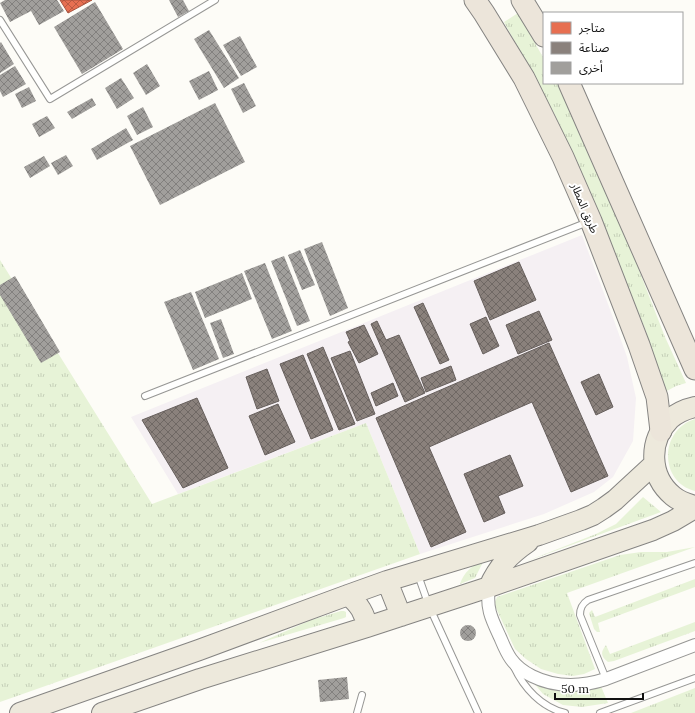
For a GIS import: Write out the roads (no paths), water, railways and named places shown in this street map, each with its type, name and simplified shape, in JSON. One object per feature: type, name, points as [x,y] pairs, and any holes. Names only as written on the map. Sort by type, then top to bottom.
[{"type":"highway","points":[[522,0],[543,34]]},
{"type":"highway","name":"طريق المطار","points":[[483,3],[524,78],[563,157],[591,221],[639,345],[657,397],[661,431]]},
{"type":"highway","points":[[569,84],[695,369]]},
{"type":"main road","points":[[695,407],[684,410],[671,419],[656,440],[654,451],[654,464],[664,487],[673,497],[695,507]]},
{"type":"main road","points":[[20,713],[387,581],[539,535],[593,515],[615,500],[654,464]]},
{"type":"main road","points":[[102,713],[208,677],[489,587],[653,530],[673,521],[695,507]]},
{"type":"main road","points":[[489,587],[500,566],[518,549],[539,535]]},
{"type":"main road","points":[[387,581],[400,616]]},
{"type":"main road","points":[[348,595],[362,609],[367,627]]},
{"type":"street","points":[[489,587],[488,607],[491,617],[510,658],[519,668],[528,674],[549,683],[560,685],[578,685],[595,682],[695,645]]},
{"type":"lane","points":[[0,20],[50,99],[215,0]]},
{"type":"lane","points":[[144,396],[591,221]]},
{"type":"lane","points":[[606,679],[580,615],[581,606],[588,600],[695,563]]},
{"type":"lane","points":[[417,572],[429,606],[478,713]]},
{"type":"lane","points":[[510,658],[521,680],[532,693],[550,708],[565,713]]},
{"type":"lane","points":[[600,713],[695,678]]},
{"type":"lane","points":[[357,713],[362,695]]}]
